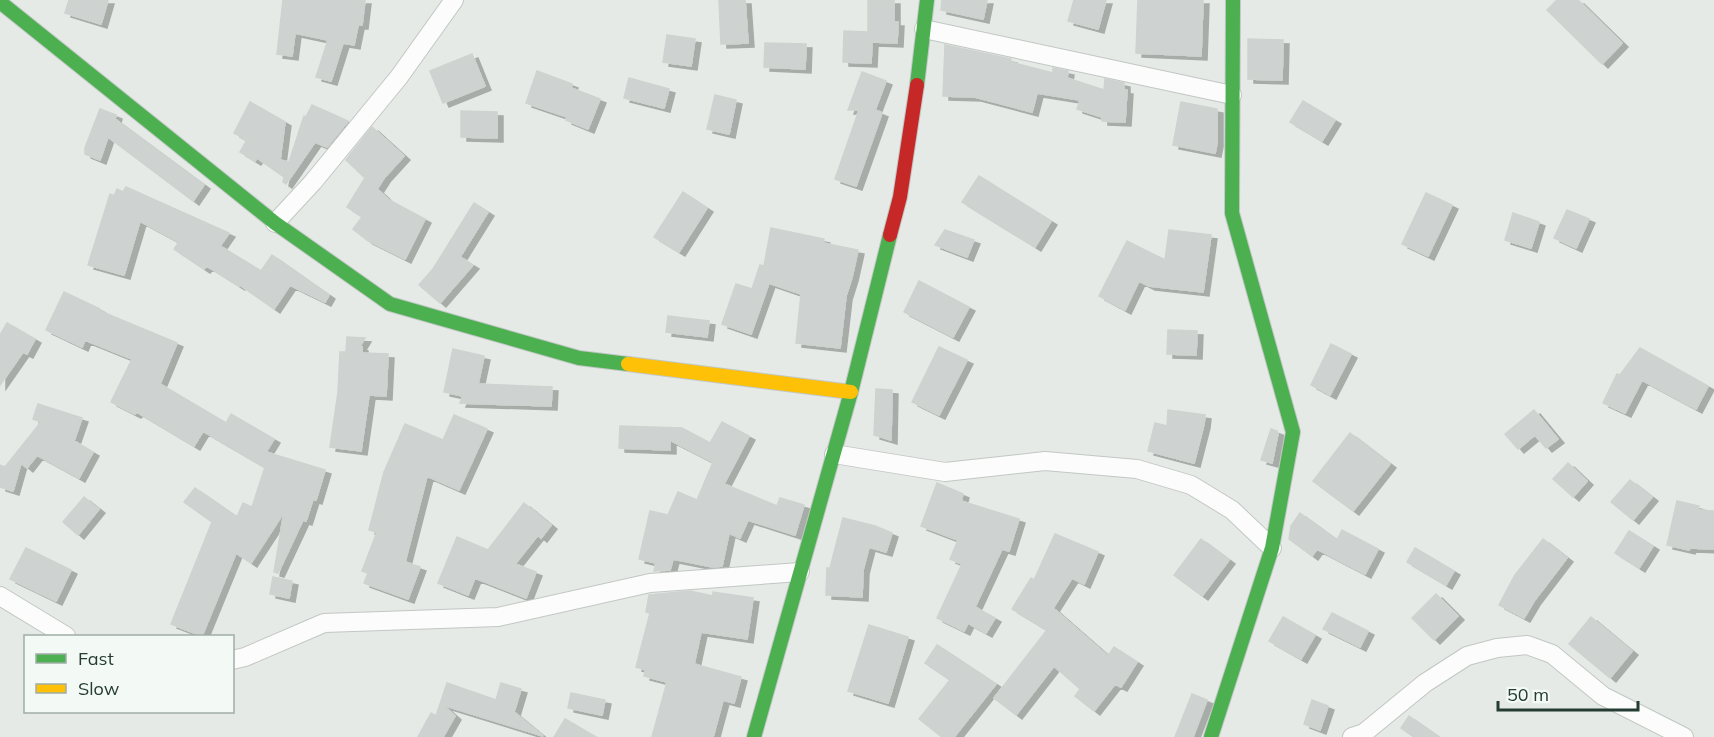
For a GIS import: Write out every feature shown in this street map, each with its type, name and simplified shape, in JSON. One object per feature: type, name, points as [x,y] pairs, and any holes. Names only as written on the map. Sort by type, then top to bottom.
[{"type":"street","points":[[275,223],[313,182],[399,77],[453,0]]},
{"type":"street","points":[[754,737],[851,392],[900,197],[927,0]]},
{"type":"street","points":[[1211,737],[1272,548],[1293,432],[1232,213],[1233,0]]},
{"type":"street","points":[[0,2],[275,223],[390,304],[579,358],[851,392]]},
{"type":"street","points":[[924,29],[1232,95]]},
{"type":"street","points":[[834,454],[945,472],[1045,461],[1137,469],[1191,485],[1232,510],[1272,548]]},
{"type":"street","points":[[234,660],[324,623],[498,617],[650,583],[800,572]]},
{"type":"street","points":[[0,596],[64,635]]},
{"type":"street","points":[[1352,737],[1364,733],[1425,682],[1467,656],[1497,648],[1527,645],[1552,654],[1603,696],[1684,737]]},
{"type":"building","points":[[69,0],[108,0],[101,24],[65,13]]},
{"type":"building","points":[[283,0],[365,0],[362,25],[358,25],[354,45],[343,43],[331,81],[316,77],[328,40],[295,33],[292,56],[277,54]]},
{"type":"building","points":[[719,0],[745,0],[748,43],[721,44]]},
{"type":"building","points":[[868,0],[894,0],[894,22],[898,22],[897,43],[872,42],[871,63],[843,62],[844,31],[868,32]]},
{"type":"building","points":[[942,0],[987,0],[983,19],[941,10]]},
{"type":"building","points":[[1074,0],[1106,0],[1098,29],[1068,21]]},
{"type":"building","points":[[1138,0],[1203,0],[1201,56],[1136,53]]},
{"type":"building","points":[[1557,0],[1578,0],[1622,43],[1602,64],[1547,10]]},
{"type":"building","points":[[667,35],[695,39],[691,66],[663,62]]},
{"type":"building","points":[[1248,39],[1283,40],[1282,80],[1248,79]]},
{"type":"building","points":[[765,43],[806,44],[805,69],[764,67]]},
{"type":"building","points":[[945,45],[1011,59],[1010,62],[1053,73],[1053,68],[1068,71],[1067,78],[1104,90],[1105,79],[1124,83],[1124,90],[1127,90],[1125,122],[1102,121],[1102,117],[1077,109],[1080,100],[1037,93],[1032,112],[975,97],[943,96]]},
{"type":"building","points":[[472,54],[485,86],[443,103],[430,71]]},
{"type":"building","points":[[537,71],[572,84],[571,88],[600,99],[588,129],[566,120],[567,117],[526,103]]},
{"type":"building","points":[[862,72],[886,81],[875,110],[882,113],[856,186],[835,179],[859,110],[848,110]]},
{"type":"building","points":[[629,78],[669,89],[664,108],[624,98]]},
{"type":"building","points":[[715,95],[736,100],[729,134],[707,129]]},
{"type":"building","points":[[1303,101],[1335,120],[1322,141],[1290,122]]},
{"type":"building","points":[[250,102],[285,122],[280,160],[289,162],[304,116],[306,117],[312,105],[348,121],[327,147],[315,142],[286,184],[283,182],[284,177],[257,158],[255,161],[240,152],[247,140],[234,133]]},
{"type":"building","points":[[1181,102],[1217,109],[1215,153],[1173,145]]},
{"type":"building","points":[[100,109],[116,115],[115,119],[204,185],[193,201],[108,137],[100,160],[85,154],[85,148]]},
{"type":"building","points":[[461,111],[497,112],[497,138],[461,137]]},
{"type":"building","points":[[372,127],[404,156],[377,189],[389,200],[425,219],[405,259],[367,240],[353,229],[362,217],[347,207],[365,178],[346,160]]},
{"type":"building","points":[[979,176],[1051,221],[1035,247],[962,202]]},
{"type":"building","points":[[126,187],[229,233],[220,246],[261,271],[272,255],[329,295],[325,302],[290,285],[274,309],[240,285],[207,266],[204,269],[174,249],[179,242],[140,221],[124,275],[88,265],[110,194],[114,196],[117,189],[123,192]]},
{"type":"building","points":[[683,192],[707,208],[679,252],[654,237]]},
{"type":"building","points":[[1426,193],[1452,205],[1428,256],[1402,244]]},
{"type":"building","points":[[474,203],[488,212],[460,257],[473,265],[440,303],[419,285],[433,269]]},
{"type":"building","points":[[1567,210],[1589,219],[1576,248],[1554,238]]},
{"type":"building","points":[[1513,213],[1539,222],[1531,248],[1505,240]]},
{"type":"building","points":[[771,228],[824,239],[823,243],[858,250],[846,296],[840,348],[796,343],[801,294],[769,283],[751,334],[722,324],[736,284],[752,289],[760,265],[764,266]]},
{"type":"building","points":[[945,230],[974,240],[967,257],[935,245]]},
{"type":"building","points":[[1169,230],[1211,235],[1203,292],[1149,286],[1139,281],[1125,310],[1099,296],[1127,241],[1165,260]]},
{"type":"building","points":[[919,281],[969,307],[953,337],[904,312]]},
{"type":"building","points":[[64,292],[100,311],[177,343],[160,384],[226,423],[231,414],[274,439],[266,452],[325,470],[316,500],[313,499],[306,521],[303,520],[278,573],[274,572],[284,512],[251,563],[236,553],[202,635],[171,624],[212,522],[184,502],[195,488],[237,517],[243,503],[252,507],[265,467],[203,431],[194,446],[137,412],[135,414],[111,402],[132,359],[85,340],[82,347],[46,330]]},
{"type":"building","points":[[668,316],[709,321],[707,337],[666,332]]},
{"type":"building","points":[[7,323],[35,339],[27,354],[23,352],[0,385],[0,335]]},
{"type":"building","points":[[1168,330],[1197,331],[1196,355],[1167,354]]},
{"type":"building","points":[[347,337],[365,338],[360,346],[362,353],[388,354],[386,396],[369,395],[361,451],[330,447],[338,392],[340,352],[346,352]]},
{"type":"building","points":[[1331,344],[1351,354],[1330,395],[1311,385]]},
{"type":"building","points":[[939,347],[967,360],[939,415],[912,402]]},
{"type":"building","points":[[1640,348],[1708,386],[1696,409],[1642,380],[1625,413],[1603,403],[1617,374],[1620,375]]},
{"type":"building","points":[[453,349],[484,356],[478,384],[552,387],[551,406],[460,403],[463,396],[444,392]]},
{"type":"building","points":[[876,389],[892,390],[891,440],[874,435]]},
{"type":"building","points":[[38,404],[82,418],[74,441],[93,452],[79,478],[37,455],[27,468],[21,463],[13,491],[0,487],[0,465],[5,467],[41,422],[33,419]]},
{"type":"building","points":[[1168,410],[1205,415],[1194,463],[1148,451],[1155,423],[1167,426]]},
{"type":"building","points":[[1534,410],[1558,439],[1546,448],[1535,435],[1518,449],[1505,434]]},
{"type":"building","points":[[454,415],[487,429],[459,490],[427,476],[405,562],[420,567],[408,599],[364,583],[368,573],[362,571],[377,532],[369,530],[384,472],[405,424],[443,440]]},
{"type":"building","points":[[722,422],[749,436],[724,484],[777,506],[780,498],[804,505],[795,535],[748,520],[740,538],[729,533],[722,566],[713,567],[673,559],[670,570],[654,571],[656,563],[639,559],[650,511],[668,515],[678,492],[697,500],[713,462],[670,440],[670,450],[619,448],[620,426],[682,428],[710,443]]},
{"type":"building","points":[[1271,429],[1278,433],[1272,463],[1261,460]]},
{"type":"building","points":[[1350,433],[1390,464],[1353,511],[1313,481]]},
{"type":"building","points":[[1568,463],[1587,481],[1573,497],[1553,479]]},
{"type":"building","points":[[1630,480],[1652,497],[1633,520],[1611,502]]},
{"type":"building","points":[[937,483],[963,494],[961,501],[1019,519],[1009,551],[1002,549],[975,607],[995,618],[986,633],[968,623],[964,631],[937,618],[962,564],[950,559],[958,540],[921,526]]},
{"type":"building","points":[[84,497],[99,509],[78,535],[63,522]]},
{"type":"building","points":[[1677,501],[1699,506],[1698,510],[1714,511],[1714,549],[1690,548],[1689,550],[1667,545]]},
{"type":"building","points":[[524,503],[551,525],[541,538],[538,535],[515,564],[536,572],[526,598],[475,578],[468,595],[438,583],[457,537],[488,550]]},
{"type":"building","points":[[1300,513],[1337,540],[1342,530],[1378,549],[1365,574],[1317,549],[1312,556],[1289,539],[1291,526]]},
{"type":"building","points":[[843,518],[892,533],[886,552],[869,547],[863,570],[862,597],[826,595],[827,568],[830,568]]},
{"type":"building","points":[[1629,531],[1653,546],[1639,568],[1615,553]]},
{"type":"building","points":[[1055,534],[1098,552],[1084,584],[1072,578],[1053,608],[1108,656],[1114,647],[1137,662],[1121,687],[1115,684],[1094,711],[1075,696],[1080,689],[1054,666],[1016,715],[994,698],[1047,630],[1012,609],[1031,578],[1034,580]]},
{"type":"building","points":[[1201,539],[1229,560],[1202,596],[1174,575]]},
{"type":"building","points":[[1543,539],[1567,558],[1524,618],[1499,605],[1515,575]]},
{"type":"building","points":[[26,548],[71,570],[56,601],[10,579]]},
{"type":"building","points":[[1415,548],[1454,571],[1446,585],[1407,562]]},
{"type":"building","points":[[273,577],[292,581],[289,598],[270,594]]},
{"type":"building","points":[[690,591],[713,596],[713,592],[753,598],[747,639],[701,632],[694,664],[741,677],[734,703],[723,700],[713,737],[652,737],[667,682],[644,676],[646,670],[636,667],[650,613],[646,612],[649,595]]},
{"type":"building","points":[[1436,594],[1458,616],[1434,640],[1412,618]]},
{"type":"building","points":[[1332,613],[1368,631],[1360,647],[1323,629]]},
{"type":"building","points":[[1283,617],[1315,635],[1301,659],[1269,641]]},
{"type":"building","points":[[1591,617],[1632,651],[1610,678],[1569,644]]},
{"type":"building","points":[[869,625],[908,637],[888,703],[848,691]]},
{"type":"building","points":[[937,645],[996,684],[954,737],[942,737],[919,719],[950,680],[925,663]]},
{"type":"building","points":[[447,683],[496,700],[501,683],[521,689],[514,712],[543,736],[443,705],[455,716],[443,737],[418,737],[431,713],[436,716]]},
{"type":"building","points":[[571,693],[605,700],[602,715],[568,708]]},
{"type":"building","points":[[1192,694],[1207,700],[1193,737],[1175,737]]},
{"type":"building","points":[[1312,700],[1328,706],[1320,730],[1304,724]]},
{"type":"building","points":[[1409,716],[1439,737],[1414,737],[1401,728]]},
{"type":"building","points":[[565,719],[596,737],[554,737]]},
{"type":"traffic: fast","points":[[917,85],[927,0]]},
{"type":"traffic: fast","points":[[1211,737],[1272,548],[1293,432],[1232,213],[1233,0]]},
{"type":"traffic: fast","points":[[0,2],[275,223],[390,304],[579,358],[628,364]]},
{"type":"traffic: fast","points":[[754,737],[851,392],[890,235]]},
{"type":"traffic: slow","points":[[628,364],[851,392]]},
{"type":"traffic: jam","points":[[890,235],[900,197],[917,85]]}]
